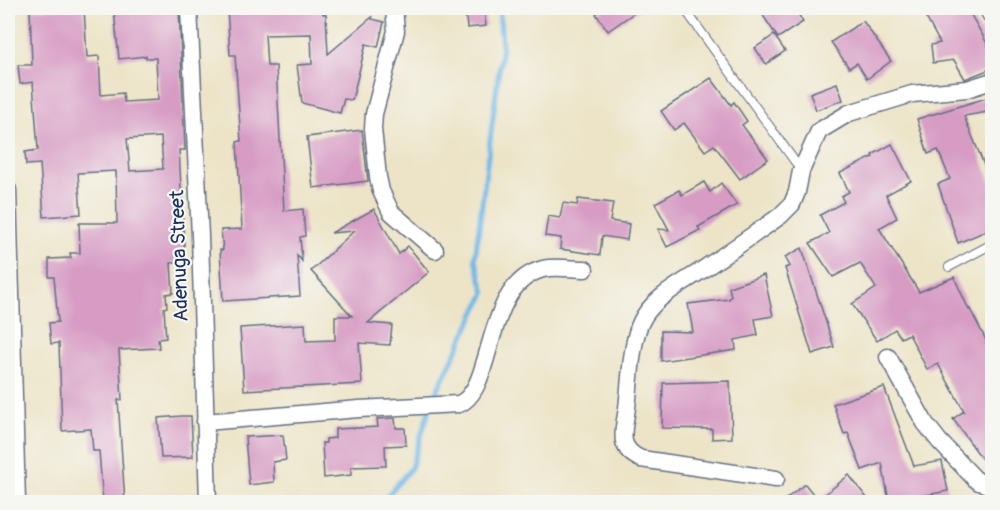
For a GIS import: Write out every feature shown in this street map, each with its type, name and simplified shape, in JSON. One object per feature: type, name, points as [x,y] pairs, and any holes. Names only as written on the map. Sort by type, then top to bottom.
[{"type":"street","name":"Adenuga Street","points":[[189,8],[200,236],[208,502]]},
{"type":"street","points":[[394,8],[396,31],[373,129],[378,177],[381,191],[391,212],[435,250]]},
{"type":"street","points":[[987,8],[993,17]]},
{"type":"street","points":[[776,479],[641,459],[632,455],[623,441],[633,362],[641,322],[660,299],[780,216],[792,204],[801,171],[819,131],[849,113],[912,94],[968,89],[993,81]]},
{"type":"street","points":[[8,190],[17,502]]},
{"type":"street","points":[[205,422],[359,409],[459,404],[471,396],[476,386],[496,321],[507,298],[518,285],[532,274],[544,269],[585,269]]},
{"type":"street","points":[[888,357],[912,404],[939,441],[974,478],[993,486]]},
{"type":"lane","points":[[684,8],[801,171]]},
{"type":"lane","points":[[949,267],[993,244]]},
{"type":"building","points":[[84,8],[87,57],[99,56],[101,95],[123,93],[124,102],[158,100],[156,58],[146,58],[146,56],[119,59],[114,11],[179,8],[185,150],[179,150],[185,262],[171,263],[173,293],[166,294],[167,307],[164,308],[166,338],[158,339],[159,348],[119,350],[122,400],[118,400],[125,502],[103,502],[99,451],[93,451],[91,429],[62,431],[59,343],[51,344],[49,323],[58,322],[54,277],[49,277],[49,259],[71,258],[70,253],[80,253],[79,223],[117,223],[116,171],[78,173],[81,214],[44,217],[40,164],[26,165],[25,152],[38,150],[33,82],[20,84],[18,65],[32,65],[30,9]],"holes":[[[161,137],[163,169],[130,171],[127,139]]]},
{"type":"building","points":[[227,8],[323,8],[323,14],[326,14],[328,54],[372,17],[372,19],[384,22],[378,47],[366,44],[352,100],[344,99],[340,113],[302,103],[297,65],[312,64],[311,34],[265,35],[267,66],[276,66],[284,211],[303,209],[305,236],[300,237],[302,261],[297,255],[300,296],[223,301],[221,230],[242,229],[237,142],[241,141],[235,55],[230,55]]},
{"type":"building","points":[[465,8],[484,8],[486,26],[467,28]]},
{"type":"building","points":[[605,8],[641,8],[608,31],[596,14]]},
{"type":"building","points":[[758,8],[797,8],[803,22],[778,38]]},
{"type":"building","points":[[935,8],[967,8],[993,54],[993,68],[965,79],[954,60],[933,63],[931,45],[940,43],[924,14]]},
{"type":"building","points":[[863,21],[891,61],[867,79],[857,63],[849,68],[831,42]]},
{"type":"building","points":[[774,35],[785,51],[766,64],[755,48]]},
{"type":"building","points":[[711,78],[731,105],[734,102],[747,121],[742,125],[768,159],[740,179],[714,145],[705,151],[684,123],[674,130],[661,111]]},
{"type":"building","points":[[837,83],[843,100],[816,110],[810,93]]},
{"type":"building","points":[[993,96],[993,111],[964,116],[993,187],[993,228],[958,243],[938,184],[950,179],[938,150],[928,154],[917,119]]},
{"type":"building","points":[[362,130],[368,181],[313,188],[307,137]]},
{"type":"building","points":[[892,144],[911,181],[886,195],[897,218],[879,228],[919,292],[954,277],[988,344],[993,341],[993,474],[953,419],[964,411],[938,364],[927,369],[909,334],[901,338],[895,329],[877,341],[852,304],[876,288],[860,263],[833,277],[810,243],[829,233],[820,215],[844,202],[841,196],[849,192],[840,173],[873,157],[872,155]]},
{"type":"building","points":[[704,182],[710,192],[721,183],[737,205],[698,227],[700,230],[667,247],[658,229],[669,230],[655,203],[679,190],[682,195]]},
{"type":"building","points":[[578,199],[613,203],[610,221],[629,224],[627,240],[602,236],[600,255],[560,249],[561,238],[545,236],[548,216],[560,218],[563,203],[577,205]]},
{"type":"building","points":[[374,209],[399,254],[408,246],[429,272],[368,323],[392,325],[390,345],[359,343],[362,384],[244,390],[240,328],[305,324],[306,341],[335,340],[335,316],[352,316],[311,271],[354,231],[331,233]]},
{"type":"building","points":[[802,248],[834,347],[812,354],[785,268],[790,266],[785,257]]},
{"type":"building","points":[[764,275],[773,316],[755,319],[758,335],[735,340],[736,350],[661,361],[661,331],[693,332],[688,304],[729,299],[731,296],[729,287]]},
{"type":"building","points":[[730,381],[732,438],[712,439],[712,429],[662,428],[663,383]]},
{"type":"building","points":[[884,387],[914,466],[942,461],[948,491],[889,502],[882,463],[862,470],[848,433],[844,434],[833,404]]},
{"type":"building","points":[[191,416],[193,457],[161,458],[158,418]]},
{"type":"building","points":[[395,418],[396,428],[405,428],[406,445],[385,446],[386,466],[351,467],[351,475],[324,478],[322,443],[326,443],[326,439],[335,438],[335,429],[378,427],[377,419]]},
{"type":"building","points":[[283,435],[286,460],[273,462],[274,482],[249,485],[245,437]]},
{"type":"building","points":[[849,475],[870,502],[782,502],[805,484],[818,500]]},
{"type":"waterway","points":[[382,502],[411,468],[432,401],[485,293],[475,259],[502,46],[499,8]]}]
